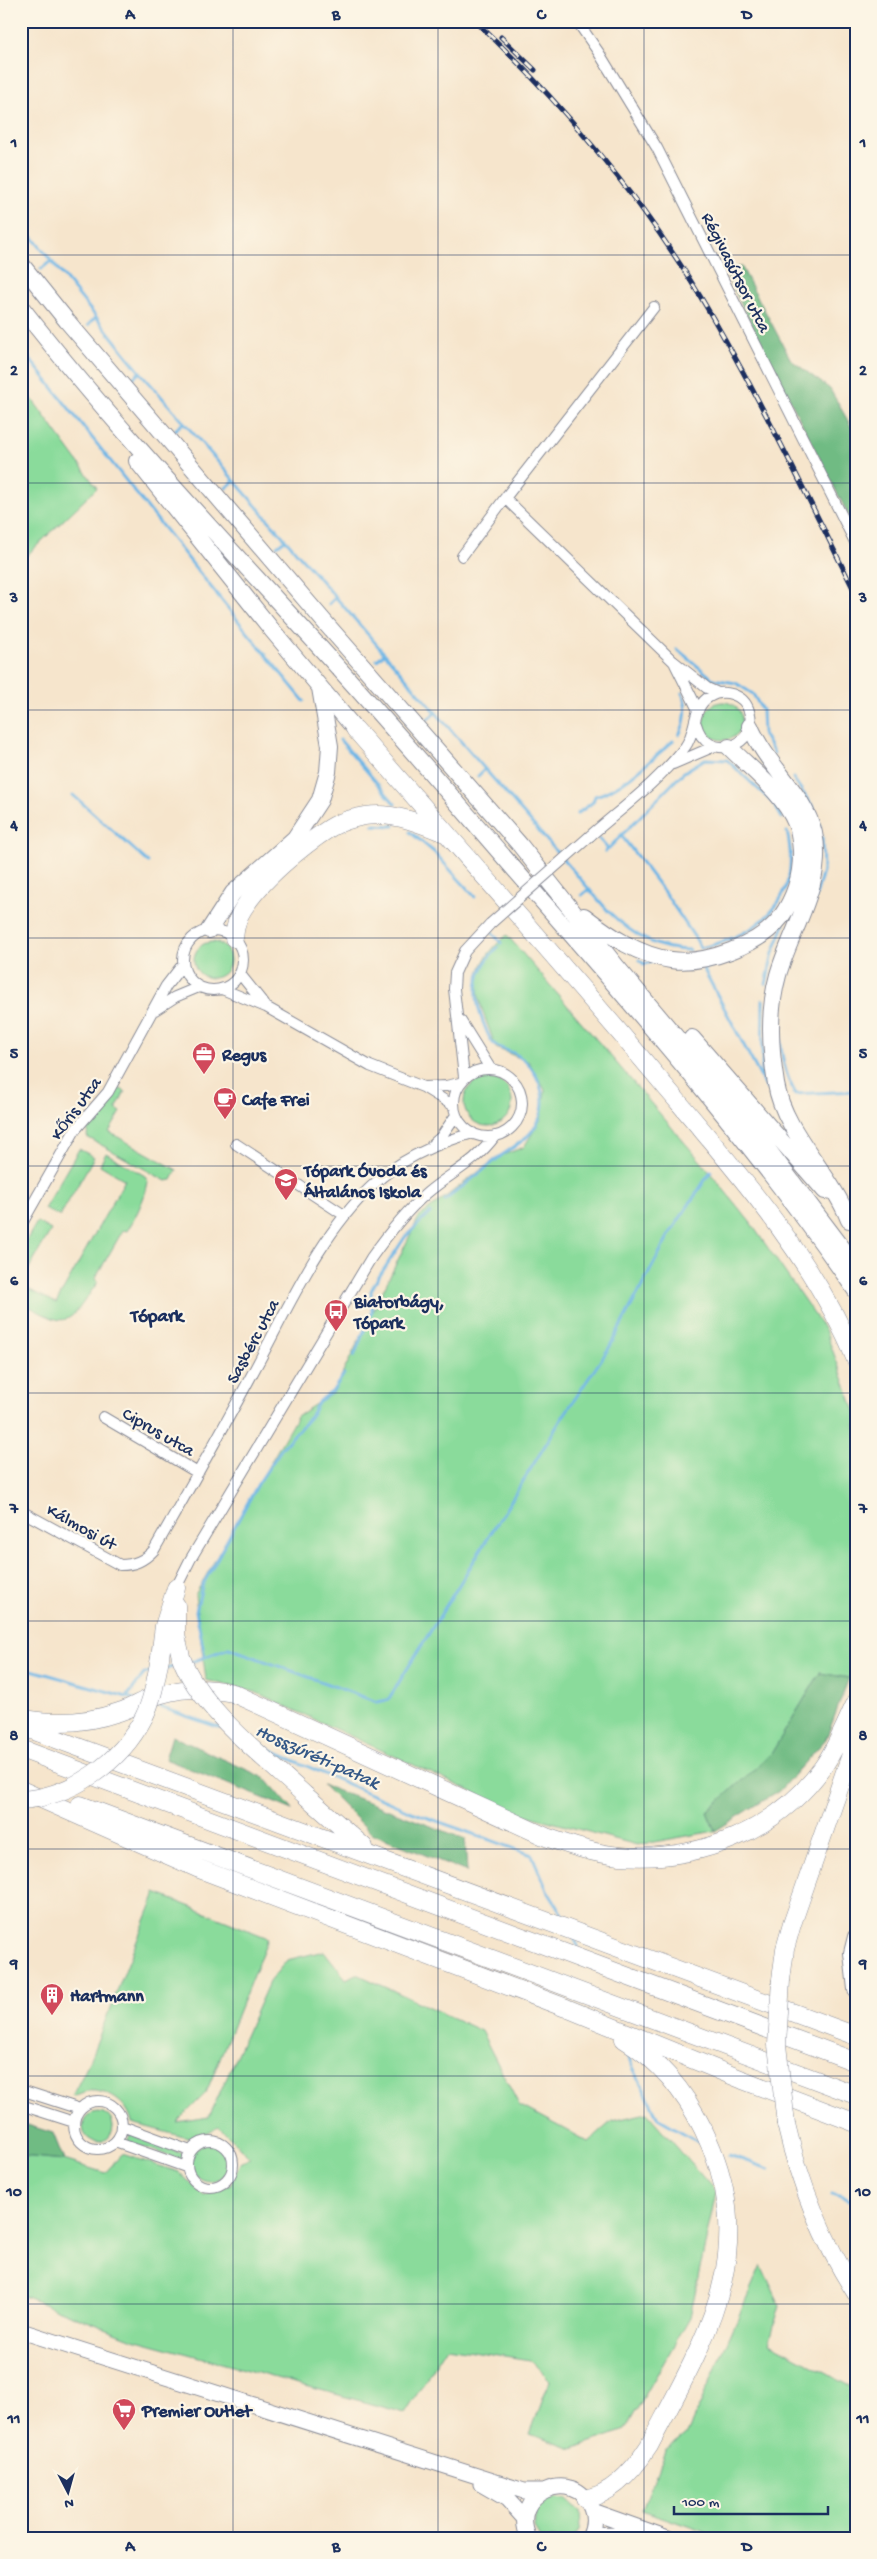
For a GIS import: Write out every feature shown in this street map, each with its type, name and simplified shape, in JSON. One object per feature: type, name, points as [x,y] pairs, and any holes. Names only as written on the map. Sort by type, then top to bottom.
[{"type":"highway","points":[[21,264],[67,321],[520,845],[740,1114],[856,1266]]},
{"type":"highway","points":[[21,307],[69,369],[352,683],[661,1037],[762,1160],[856,1291]]},
{"type":"highway","points":[[69,369],[87,400],[320,688],[639,1055],[726,1159],[804,1264],[839,1323],[856,1360]]},
{"type":"highway","points":[[210,930],[233,893],[295,838],[320,800],[328,772],[330,746],[320,688]]},
{"type":"highway","points":[[750,726],[776,771],[798,798],[810,821],[816,844],[812,888],[786,951],[772,1002],[770,1034],[776,1086],[792,1125],[840,1197],[852,1224]]},
{"type":"highway","points":[[563,899],[608,935],[642,953],[672,960],[715,957],[764,933],[780,919],[796,892],[802,866],[797,825],[776,794],[722,747]]},
{"type":"highway","points":[[234,938],[236,922],[244,908],[261,887],[294,856],[332,827],[360,817],[378,815],[417,822],[447,834]]},
{"type":"highway","points":[[582,922],[628,968],[730,1081],[852,1224]]},
{"type":"highway","points":[[176,1588],[176,1635],[181,1657],[194,1685],[238,1733],[306,1796],[378,1858]]},
{"type":"highway","points":[[21,1800],[36,1799],[60,1792],[81,1782],[110,1761],[132,1737],[144,1717],[152,1697],[164,1626],[176,1588]]},
{"type":"highway","points":[[21,1718],[62,1723],[84,1721],[121,1712],[167,1692],[193,1688],[233,1694],[546,1837],[594,1851],[642,1857],[684,1854],[722,1843],[762,1824],[790,1805],[827,1761],[856,1702]]},
{"type":"highway","points":[[21,1726],[856,2036]]},
{"type":"highway","points":[[856,1740],[785,1949],[777,2045],[786,2124],[798,2169],[826,2243],[856,2293]]},
{"type":"highway","points":[[21,1749],[856,2062]]},
{"type":"highway","points":[[21,1783],[856,2095]]},
{"type":"highway","points":[[21,1790],[198,1868],[566,2008],[743,2080],[856,2123]]},
{"type":"highway","points":[[856,1937],[852,1953],[856,1989]]},
{"type":"highway","points":[[566,2008],[626,2040],[647,2054],[682,2093],[693,2109],[715,2156],[725,2192],[729,2245],[723,2281],[712,2321],[653,2438],[638,2464],[589,2505]]},
{"type":"main road","points":[[21,2331],[524,2491],[543,2491],[561,2487],[578,2492],[589,2505],[594,2523],[590,2536],[614,2534],[639,2538]]},
{"type":"main road","points":[[461,2471],[507,2499],[524,2518],[529,2538]]},
{"type":"main road","points":[[524,2518],[530,2502],[543,2491]]},
{"type":"main road","points":[[589,2505],[668,2538]]},
{"type":"street","name":"Régivasútsor utca","points":[[577,21],[600,53],[657,148],[856,544]]},
{"type":"street","points":[[462,556],[654,307]]},
{"type":"street","points":[[505,498],[674,661],[707,688],[718,693],[733,694],[746,704],[749,711],[750,726],[746,736],[739,743],[672,764]]},
{"type":"street","points":[[674,661],[698,710]]},
{"type":"street","points":[[455,1111],[454,1098],[462,1080],[454,988],[455,973],[465,952],[490,924],[672,764],[688,743],[696,724],[698,710],[706,699],[718,693]]},
{"type":"street","points":[[696,724],[702,738],[722,747]]},
{"type":"street","points":[[222,989],[235,981],[240,974],[243,957],[234,938],[222,931],[210,930],[197,934],[187,944],[183,964],[186,973],[199,987],[206,990],[222,989],[266,1007],[370,1066],[423,1086],[455,1111],[466,1129],[473,1133],[484,1137],[495,1136],[505,1132],[517,1121],[522,1106],[522,1094],[510,1076],[490,1068],[472,1072],[462,1080],[446,1086],[423,1086]]},
{"type":"street","name":"Kőris utca","points":[[21,1225],[75,1130],[108,1092],[166,986],[183,964]]},
{"type":"street","points":[[240,974],[266,1007]]},
{"type":"street","name":"Kőris utca","points":[[154,1011],[176,997],[199,987]]},
{"type":"street","points":[[458,1017],[490,1068]]},
{"type":"street","name":"Sasbérc utca","points":[[128,1565],[146,1559],[154,1550],[304,1278],[344,1215],[387,1173],[427,1149],[441,1137],[455,1111]]},
{"type":"street","name":"Sasbérc utca","points":[[427,1149],[473,1133]]},
{"type":"street","points":[[176,1588],[195,1552],[371,1258],[395,1225],[409,1210],[442,1182],[470,1164],[495,1136]]},
{"type":"street","points":[[236,1144],[344,1215]]},
{"type":"street","name":"Ciprus utca","points":[[102,1417],[198,1472]]},
{"type":"street","name":"Kálmosi út","points":[[21,1511],[94,1553],[120,1565],[128,1565]]},
{"type":"street","points":[[21,2090],[80,2109]]},
{"type":"street","points":[[99,2101],[109,2104],[118,2111],[122,2126],[115,2142],[102,2149],[89,2147],[82,2143],[76,2134],[74,2122],[80,2109],[90,2103],[99,2101]]},
{"type":"street","points":[[21,2105],[74,2122]]},
{"type":"street","points":[[122,2126],[190,2150]]},
{"type":"street","points":[[208,2140],[221,2143],[232,2155],[232,2169],[226,2181],[220,2185],[209,2187],[197,2183],[190,2177],[186,2167],[190,2150],[200,2142],[208,2140]]},
{"type":"street","points":[[115,2142],[186,2167]]},
{"type":"green space","points":[[741,266],[791,360],[830,389],[856,435],[856,530],[725,272]]},
{"type":"green space","points":[[21,384],[97,488],[21,561]]},
{"type":"green space","points":[[723,702],[737,707],[742,721],[737,735],[723,740],[709,735],[704,721],[709,707]]},
{"type":"green space","points":[[507,935],[703,1164],[750,1222],[825,1330],[856,1413],[856,1658],[849,1678],[820,1673],[771,1754],[707,1812],[715,1831],[637,1845],[518,1813],[255,1692],[206,1680],[195,1595],[297,1416],[333,1393],[419,1217],[498,1157],[524,1147],[541,1119],[545,1090],[529,1062],[496,1048],[480,1001],[479,975],[483,962]]},
{"type":"green space","points":[[212,942],[219,943],[225,947],[229,953],[229,967],[225,973],[219,977],[212,978],[205,977],[199,973],[195,967],[194,960],[195,953],[199,947],[205,943]]},
{"type":"green space","points":[[483,1078],[493,1078],[502,1082],[508,1088],[511,1093],[511,1111],[502,1122],[493,1126],[483,1126],[474,1122],[468,1116],[464,1107],[464,1097],[468,1088],[474,1082]]},
{"type":"green space","points":[[118,1088],[125,1091],[116,1109],[121,1112],[109,1132],[177,1170],[172,1180],[166,1181],[87,1137],[88,1128]]},
{"type":"green space","points":[[79,1149],[94,1157],[60,1216],[44,1209]]},
{"type":"green space","points":[[106,1153],[145,1176],[148,1182],[145,1194],[130,1226],[127,1231],[123,1230],[95,1279],[98,1282],[73,1315],[59,1320],[21,1302],[28,1289],[56,1303],[125,1180],[100,1165]]},
{"type":"green space","points":[[37,1222],[51,1230],[21,1282],[21,1250]]},
{"type":"green space","points":[[820,1673],[849,1678],[826,1739],[779,1791],[715,1831],[707,1812],[771,1754]]},
{"type":"green space","points":[[172,1736],[265,1778],[293,1810],[165,1759]]},
{"type":"green space","points":[[323,1785],[465,1839],[467,1872],[371,1833]]},
{"type":"green space","points":[[156,1893],[268,1938],[206,2093],[177,2122],[209,2117],[269,1982],[287,1960],[324,1951],[346,1979],[357,1974],[481,2031],[519,2105],[588,2142],[612,2121],[647,2113],[716,2192],[690,2317],[625,2430],[572,2449],[530,2434],[550,2380],[530,2360],[447,2347],[405,2413],[133,2339],[21,2295],[21,2156],[64,2160],[105,2173],[122,2154],[179,2172],[204,2196],[231,2184],[241,2161],[250,2158],[219,2127],[191,2139],[132,2123],[127,2109],[116,2099],[102,2092],[87,2091],[72,2096],[86,2069]]},
{"type":"green space","points":[[98,2112],[109,2116],[113,2127],[109,2138],[98,2142],[87,2138],[83,2127],[87,2116]]},
{"type":"green space","points":[[21,2123],[53,2133],[64,2160],[21,2156]]},
{"type":"green space","points":[[131,2134],[183,2154],[180,2160],[127,2141]]},
{"type":"green space","points":[[210,2143],[224,2148],[229,2162],[224,2176],[210,2181],[196,2176],[191,2162],[196,2148]]},
{"type":"green space","points":[[761,2265],[780,2305],[769,2343],[856,2389],[856,2528],[851,2538],[722,2538],[642,2510],[665,2451],[687,2434]]},
{"type":"green space","points":[[548,2499],[566,2499],[579,2511],[580,2528],[574,2538],[540,2538],[534,2528],[536,2511]]},
{"type":"waterway","points":[[21,223],[140,372],[609,912],[627,928],[646,940],[666,947],[690,950]]},
{"type":"waterway","points":[[41,269],[51,261]]},
{"type":"waterway","points":[[88,325],[96,317]]},
{"type":"waterway","points":[[21,348],[304,701]]},
{"type":"waterway","points":[[133,378],[140,372]]},
{"type":"waterway","points":[[175,430],[184,422]]},
{"type":"waterway","points":[[226,488],[234,481]]},
{"type":"waterway","points":[[277,546],[285,540]]},
{"type":"waterway","points":[[329,604],[335,598]]},
{"type":"waterway","points":[[677,649],[713,679],[736,683],[753,694],[762,710],[763,734],[774,753]]},
{"type":"waterway","points":[[377,660],[384,654]]},
{"type":"waterway","points":[[679,735],[685,714],[685,703],[682,693]]},
{"type":"waterway","points":[[428,719],[435,713]]},
{"type":"waterway","points":[[340,740],[395,804]]},
{"type":"waterway","points":[[577,814],[593,802],[595,796],[616,787],[626,780],[673,741]]},
{"type":"waterway","points":[[605,852],[684,772],[705,759],[727,760],[774,804],[782,818]]},
{"type":"waterway","points":[[478,776],[484,770]]},
{"type":"waterway","points":[[793,778],[813,807],[820,827]]},
{"type":"waterway","points":[[73,795],[148,862]]},
{"type":"waterway","points":[[373,825],[394,826]]},
{"type":"waterway","points":[[410,832],[434,852],[475,897]]},
{"type":"waterway","points":[[621,835],[667,896],[700,948],[742,934],[759,923],[772,910],[783,895],[789,877],[790,856],[787,832]]},
{"type":"waterway","points":[[814,902],[823,871],[822,837]]},
{"type":"waterway","points":[[599,839],[608,849]]},
{"type":"waterway","points":[[582,895],[589,889]]},
{"type":"waterway","points":[[766,984],[773,953],[784,925]]},
{"type":"waterway","points":[[492,932],[501,943]]},
{"type":"waterway","points":[[445,1200],[527,1137],[535,1128],[541,1113],[542,1094],[536,1076],[531,1068],[517,1055],[493,1043],[487,1033],[477,1001],[480,973],[490,955],[498,947]]},
{"type":"waterway","points":[[639,960],[644,964],[652,962]]},
{"type":"waterway","points":[[703,968],[718,963]]},
{"type":"waterway","points":[[702,966],[767,1089]]},
{"type":"waterway","points":[[786,978],[781,1007],[781,1052],[789,1081],[796,1094]]},
{"type":"waterway","points":[[762,1079],[763,1000]]},
{"type":"waterway","points":[[794,1094],[856,1091]]},
{"type":"waterway","points":[[189,1663],[229,1648],[377,1702],[388,1700],[562,1418],[609,1348],[669,1235],[711,1171]]},
{"type":"waterway","points":[[354,1356],[372,1311],[371,1291],[375,1283],[405,1237],[430,1213]]},
{"type":"waterway","points":[[205,1657],[196,1611],[202,1586],[258,1484],[282,1448],[310,1417],[319,1401],[332,1392],[344,1374]]},
{"type":"waterway","points":[[165,1669],[178,1666]]},
{"type":"waterway","name":"Hosszúréti-patak","points":[[21,1667],[134,1699]]},
{"type":"waterway","points":[[127,1697],[144,1674],[151,1672]]},
{"type":"waterway","name":"Hosszúréti-patak","points":[[154,1705],[221,1728]]},
{"type":"waterway","name":"Hosszúréti-patak","points":[[261,1746],[409,1811],[532,1855],[547,1890],[565,1919]]},
{"type":"waterway","name":"Hosszúréti-patak","points":[[574,1938],[578,1946]]},
{"type":"waterway","name":"Hosszúréti-patak","points":[[623,2047],[658,2118],[699,2142]]},
{"type":"waterway","name":"Hosszúréti-patak","points":[[729,2155],[769,2169]]},
{"type":"waterway","name":"Hosszúréti-patak","points":[[833,2194],[856,2202]]},
{"type":"railway","points":[[475,21],[537,83],[597,151],[677,259],[721,332],[781,443],[856,594]]},
{"type":"railway","points":[[501,37],[535,70]]},
{"type":"place","name":"Regus","points":[[204,1075]]},
{"type":"place","name":"Cafe Frei","points":[[225,1120]]},
{"type":"place","name":"Tópark Óvoda és Általános Iskola","points":[[286,1201]]},
{"type":"place","name":"Biatorbágy, Tópark","points":[[336,1332]]},
{"type":"place","name":"Hartmann","points":[[52,2016]]},
{"type":"place","name":"Premier Outlet","points":[[124,2431]]},
{"type":"district","name":"Tópark","points":[[157,1314]]}]
